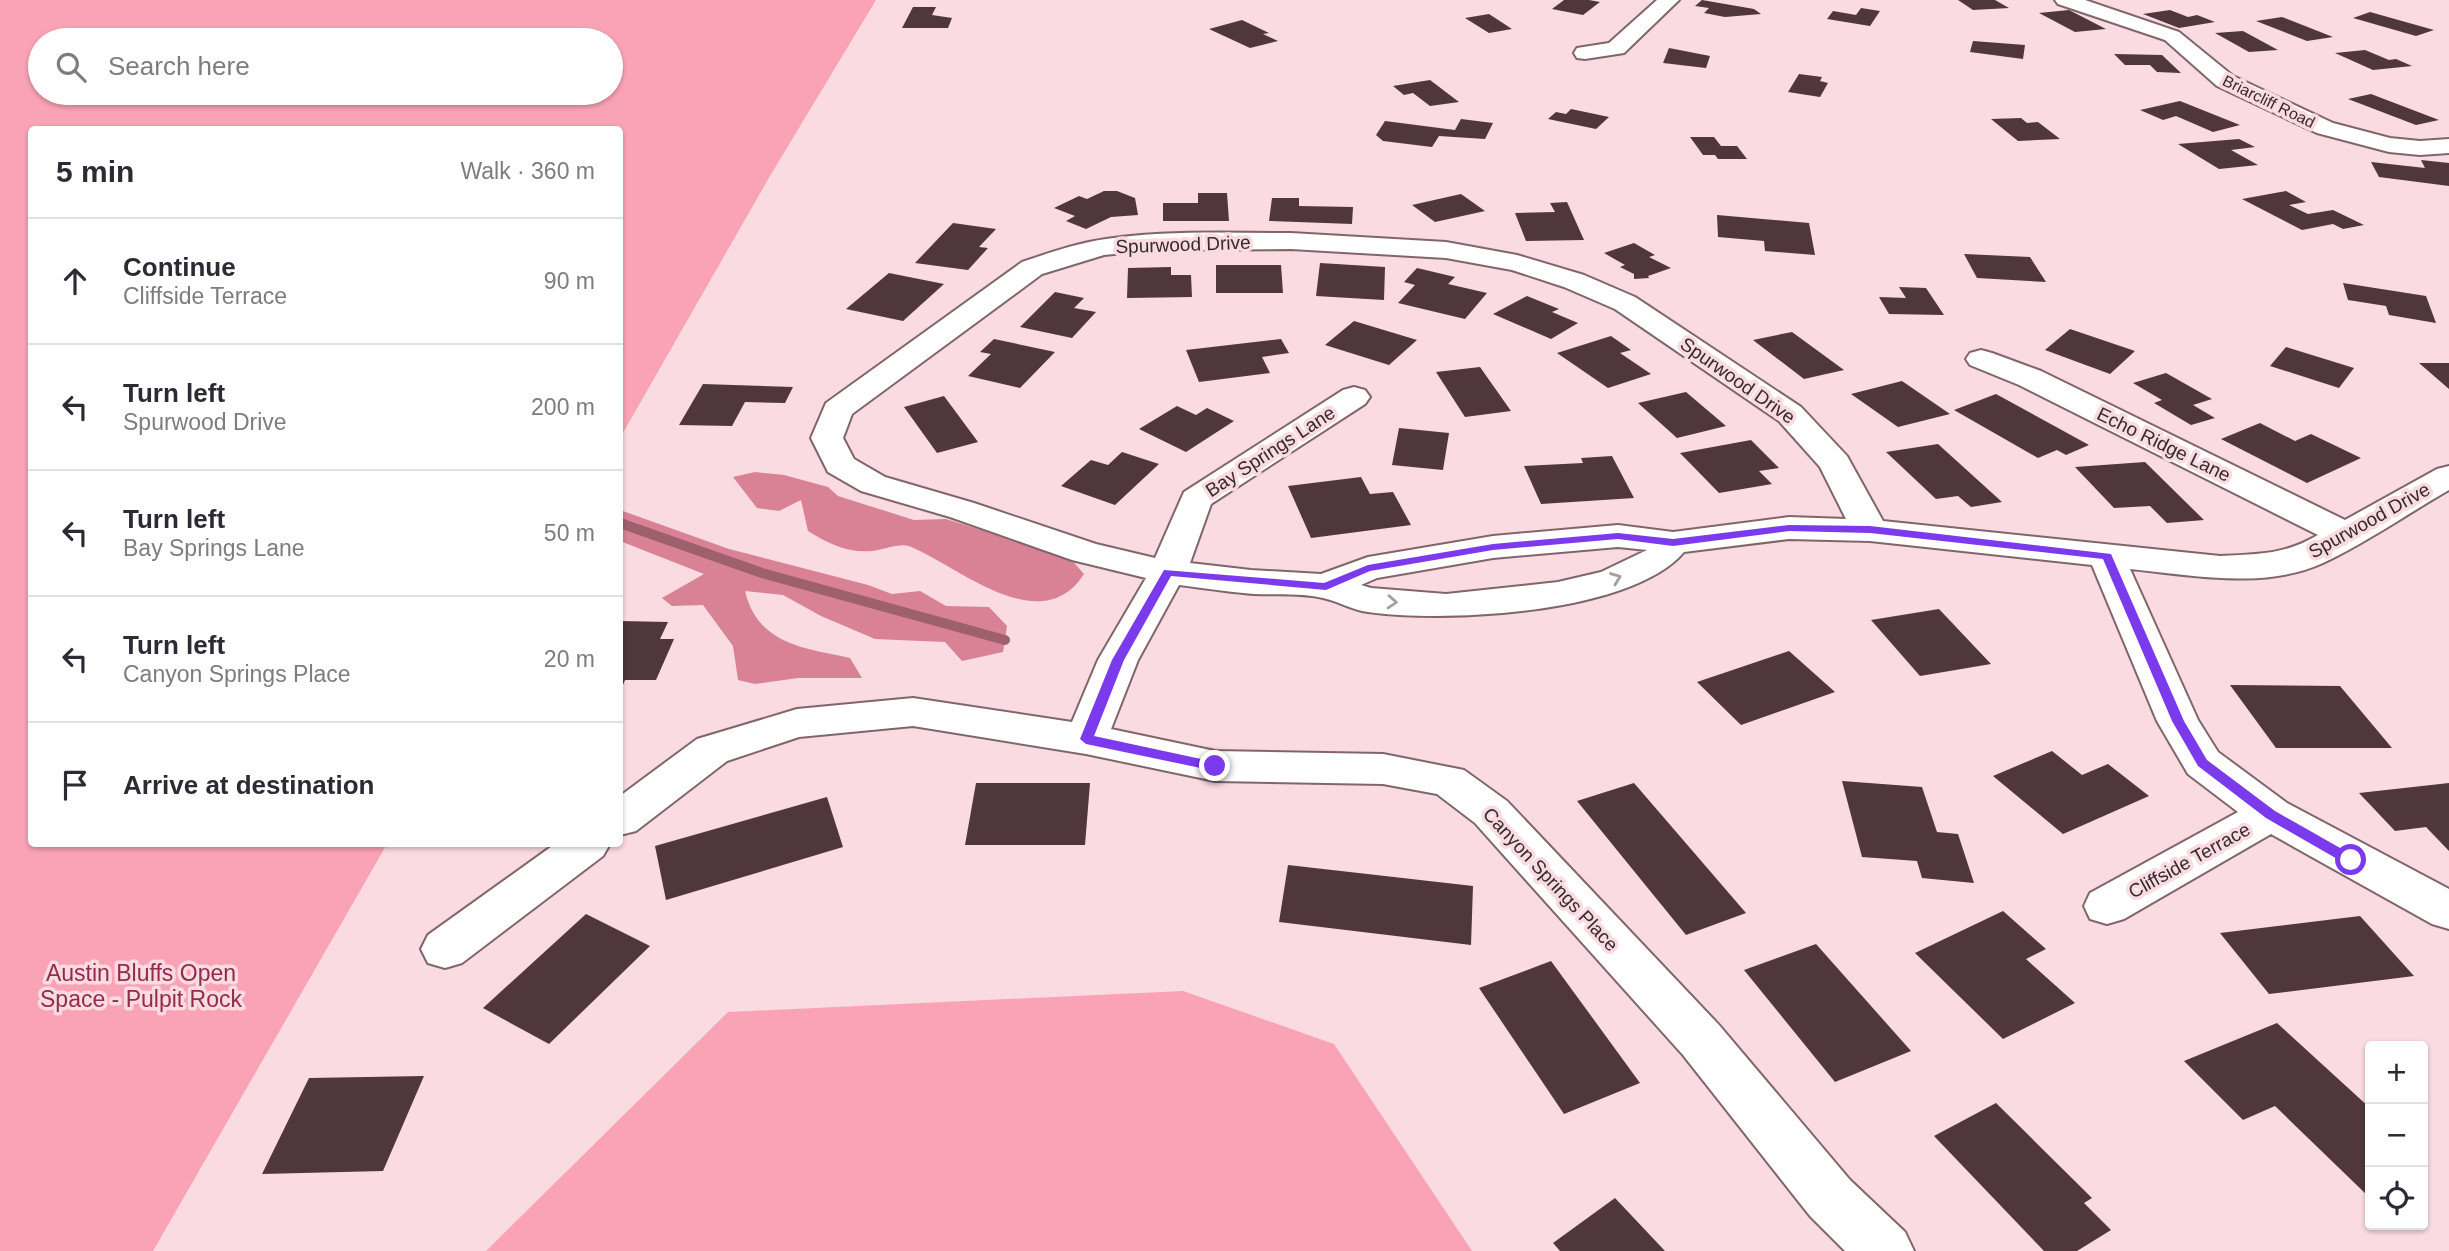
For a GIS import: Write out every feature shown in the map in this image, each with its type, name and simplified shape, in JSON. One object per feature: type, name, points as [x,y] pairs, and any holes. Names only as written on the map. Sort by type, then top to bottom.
[{"type":"street","points":[[1585,53],[1616,48],[1669,0]]},
{"type":"street","name":"Briarcliff Road","points":[[2065,0],[2172,36],[2225,81],[2325,128],[2389,145],[2449,146]]},
{"type":"street","name":"Spurwood Drive","points":[[1673,543],[1658,559],[1613,581],[1558,594],[1446,606],[1367,600],[1326,586],[1251,582],[1168,572],[1085,552],[962,510],[873,484],[841,465],[827,438],[837,410],[1031,268],[1069,255],[1104,247],[1156,242],[1291,241],[1446,250],[1517,263],[1574,281],[1625,303],[1744,381],[1790,414],[1835,463],[1870,530]]},
{"type":"street","name":"Echo Ridge Lane","points":[[1981,359],[2030,378],[2344,534]]},
{"type":"street","name":"Bay Springs Lane","points":[[1086,739],[1118,660],[1168,572],[1196,499],[1354,397]]},
{"type":"street","name":"Spurwood Drive","points":[[1326,586],[1368,568],[1493,547],[1618,536],[1673,543],[1789,528],[1870,530],[2220,567],[2272,565],[2308,556],[2449,475]]},
{"type":"street","name":"Cliffside Terrace","points":[[2107,557],[2178,721],[2203,763],[2271,814],[2449,911]]},
{"type":"street","name":"Canyon Springs Place","points":[[623,817],[712,750],[797,723],[913,712],[1086,739],[1215,766],[1383,769],[1449,781],[1491,813],[1701,1040],[1830,1198],[1885,1251]]},
{"type":"street","name":"Cliffside Terrace","points":[[2107,906],[2271,814]]},
{"type":"street","points":[[445,949],[583,847]]},
{"type":"green space","name":"Austin Bluffs Open Space - Pulpit Rock","points":[[0,0],[876,0],[770,176],[623,433],[623,126],[28,126],[28,847],[385,847],[153,1251],[0,1251]]},
{"type":"green space","points":[[1183,991],[1334,1044],[1472,1251],[486,1251],[728,1012]]},
{"type":"shaded area","points":[[755,472],[784,475],[828,487],[838,496],[914,520],[946,519],[1069,557],[1084,574],[1066,593],[1045,601],[1023,600],[999,593],[909,546],[863,551],[838,547],[808,531],[801,500],[779,511],[757,508],[733,477]]},
{"type":"shaded area","points":[[623,511],[729,549],[868,585],[892,594],[920,591],[946,606],[989,607],[1007,626],[1003,652],[962,661],[945,642],[875,639],[821,616],[783,595],[745,591],[751,609],[760,623],[772,633],[800,647],[850,658],[862,678],[798,678],[755,684],[738,680],[733,646],[703,605],[672,606],[662,598],[704,574],[623,542]]},
{"type":"building","points":[[1564,0],[1600,2],[1583,15],[1552,9]]},
{"type":"building","points":[[1702,0],[1754,9],[1761,14],[1725,17],[1704,13],[1709,8],[1695,6]]},
{"type":"building","points":[[1958,0],[1995,0],[2009,8],[1973,10]]},
{"type":"building","points":[[913,7],[936,7],[932,15],[952,18],[948,28],[902,28]]},
{"type":"building","points":[[1861,8],[1880,11],[1870,26],[1827,19],[1833,11],[1856,15]]},
{"type":"building","points":[[2069,10],[2106,29],[2075,32],[2039,13]]},
{"type":"building","points":[[2170,10],[2188,17],[2197,15],[2215,22],[2179,28],[2143,14]]},
{"type":"building","points":[[2370,12],[2434,30],[2416,36],[2353,18]]},
{"type":"building","points":[[1489,14],[1512,29],[1489,33],[1465,18]]},
{"type":"building","points":[[2282,17],[2333,37],[2307,41],[2256,21]]},
{"type":"building","points":[[1242,20],[1269,33],[1263,34],[1278,41],[1250,48],[1209,29]]},
{"type":"building","points":[[2243,31],[2278,50],[2249,52],[2215,33]]},
{"type":"building","points":[[1973,41],[2025,45],[2023,59],[1970,52]]},
{"type":"building","points":[[1669,48],[1710,56],[1706,68],[1663,63]]},
{"type":"building","points":[[2365,50],[2412,66],[2373,70],[2335,53]]},
{"type":"building","points":[[2114,54],[2162,55],[2181,73],[2157,72],[2150,65],[2125,65]]},
{"type":"building","points":[[1799,74],[1822,77],[1820,81],[1828,83],[1820,97],[1788,92]]},
{"type":"building","points":[[1430,80],[1459,102],[1430,106],[1413,93],[1404,95],[1393,86]]},
{"type":"building","points":[[2371,94],[2439,120],[2416,125],[2348,99]]},
{"type":"building","points":[[2180,101],[2240,125],[2213,132],[2176,116],[2163,120],[2140,110]]},
{"type":"building","points":[[1571,109],[1609,117],[1596,129],[1548,119],[1556,112],[1566,114]]},
{"type":"building","points":[[2021,118],[2027,123],[2038,122],[2060,139],[2018,141],[1991,119]]},
{"type":"building","points":[[1461,119],[1493,123],[1485,139],[1439,136],[1432,147],[1383,141],[1376,135],[1385,121],[1455,130]]},
{"type":"building","points":[[1690,137],[1714,137],[1721,146],[1737,146],[1747,159],[1718,159],[1715,155],[1703,155]]},
{"type":"building","points":[[2239,139],[2255,147],[2231,150],[2258,165],[2219,169],[2178,144]]},
{"type":"building","points":[[2421,160],[2449,163],[2449,186],[2379,177],[2371,162],[2425,168]]},
{"type":"building","points":[[1104,191],[1117,191],[1135,198],[1138,215],[1111,217],[1086,229],[1066,221],[1075,216],[1054,208],[1079,196],[1087,199]]},
{"type":"building","points":[[2286,191],[2306,202],[2289,205],[2308,214],[2333,210],[2364,225],[2343,229],[2333,224],[2302,230],[2242,199]]},
{"type":"building","points":[[1198,193],[1227,193],[1229,221],[1163,221],[1163,203],[1198,203]]},
{"type":"building","points":[[1461,194],[1485,211],[1435,222],[1412,205]]},
{"type":"building","points":[[1272,198],[1299,198],[1299,206],[1353,207],[1352,224],[1269,221]]},
{"type":"building","points":[[1567,202],[1584,240],[1526,241],[1515,213],[1555,212],[1550,203]]},
{"type":"building","points":[[1717,215],[1809,223],[1815,255],[1765,251],[1764,241],[1718,237]]},
{"type":"building","points":[[953,223],[996,229],[979,247],[988,248],[968,270],[915,263]]},
{"type":"building","points":[[1634,243],[1655,255],[1649,257],[1671,268],[1648,276],[1649,278],[1634,279],[1634,274],[1620,267],[1625,265],[1604,253]]},
{"type":"building","points":[[1964,254],[2030,257],[2046,282],[1977,278]]},
{"type":"building","points":[[1320,263],[1385,267],[1384,300],[1316,296]]},
{"type":"building","points":[[1216,265],[1281,265],[1283,293],[1216,293]]},
{"type":"building","points":[[1171,267],[1171,275],[1191,275],[1192,297],[1127,298],[1128,268]]},
{"type":"building","points":[[1417,268],[1455,277],[1448,284],[1487,293],[1465,319],[1398,303],[1415,285],[1404,282]]},
{"type":"building","points":[[889,273],[944,284],[903,321],[846,309]]},
{"type":"building","points":[[2343,283],[2426,296],[2436,323],[2389,315],[2386,306],[2348,300]]},
{"type":"building","points":[[1899,287],[1926,288],[1944,315],[1889,314],[1879,297],[1906,298]]},
{"type":"building","points":[[1055,292],[1084,298],[1074,308],[1096,312],[1072,338],[1020,327]]},
{"type":"building","points":[[1527,296],[1559,309],[1552,312],[1578,323],[1551,339],[1493,314]]},
{"type":"building","points":[[1354,321],[1417,340],[1389,365],[1325,345]]},
{"type":"building","points":[[2070,329],[2135,351],[2110,374],[2045,350]]},
{"type":"building","points":[[1792,332],[1844,370],[1804,379],[1753,340]]},
{"type":"building","points":[[1611,336],[1631,350],[1620,353],[1651,374],[1608,388],[1557,353]]},
{"type":"building","points":[[994,339],[1055,352],[1020,388],[968,376],[991,354],[980,352]]},
{"type":"building","points":[[1281,339],[1289,353],[1262,357],[1270,373],[1199,382],[1186,350]]},
{"type":"building","points":[[2286,347],[2354,368],[2339,388],[2270,366]]},
{"type":"building","points":[[2419,363],[2449,363],[2449,389]]},
{"type":"building","points":[[1480,367],[1511,411],[1465,417],[1436,372]]},
{"type":"building","points":[[2166,373],[2212,399],[2193,405],[2215,418],[2191,425],[2154,403],[2162,400],[2133,383]]},
{"type":"building","points":[[1902,381],[1950,414],[1898,427],[1851,394]]},
{"type":"building","points":[[703,384],[793,387],[785,403],[745,402],[732,426],[679,425]]},
{"type":"building","points":[[1686,392],[1726,426],[1677,438],[1638,403]]},
{"type":"building","points":[[1996,394],[2089,445],[2066,455],[2057,450],[2038,458],[1954,410]]},
{"type":"building","points":[[944,396],[978,442],[937,453],[904,407]]},
{"type":"building","points":[[1177,406],[1196,415],[1207,408],[1234,421],[1186,452],[1139,429]]},
{"type":"building","points":[[2260,423],[2295,441],[2311,434],[2361,458],[2307,483],[2221,439]]},
{"type":"building","points":[[1399,428],[1449,433],[1443,470],[1392,465]]},
{"type":"building","points":[[1751,440],[1779,468],[1759,471],[1772,484],[1719,493],[1680,453]]},
{"type":"building","points":[[1938,444],[2002,502],[1971,507],[1958,496],[1936,499],[1886,452]]},
{"type":"building","points":[[1122,452],[1159,464],[1115,505],[1061,486],[1091,460],[1108,465]]},
{"type":"building","points":[[1612,456],[1634,498],[1541,504],[1524,466],[1583,463],[1581,458]]},
{"type":"building","points":[[2145,462],[2204,520],[2167,523],[2150,506],[2114,508],[2075,467]]},
{"type":"building","points":[[1361,477],[1370,494],[1393,492],[1411,525],[1311,538],[1288,486]]},
{"type":"building","points":[[1939,609],[1991,664],[1920,676],[1871,620]]},
{"type":"building","points":[[623,621],[668,622],[660,639],[674,639],[656,680],[625,680],[623,685]]},
{"type":"building","points":[[1789,651],[1835,692],[1741,725],[1697,682]]},
{"type":"building","points":[[2230,685],[2340,686],[2392,748],[2276,748]]},
{"type":"building","points":[[2052,751],[2082,775],[2108,764],[2149,796],[2063,834],[1993,776]]},
{"type":"building","points":[[1842,781],[1922,787],[1937,832],[1958,834],[1974,883],[1922,878],[1917,861],[1862,857]]},
{"type":"building","points":[[976,783],[1090,783],[1085,845],[965,845]]},
{"type":"building","points":[[1634,783],[1746,913],[1686,935],[1577,801]]},
{"type":"building","points":[[2449,783],[2449,851],[2426,827],[2395,831],[2359,793]]},
{"type":"building","points":[[827,797],[843,847],[666,900],[655,846]]},
{"type":"building","points":[[1288,865],[1473,886],[1471,945],[1279,922]]},
{"type":"building","points":[[2003,911],[2046,949],[2026,959],[2075,1003],[2003,1039],[1915,953]]},
{"type":"building","points":[[586,914],[650,946],[549,1044],[483,1008]]},
{"type":"building","points":[[2360,916],[2414,976],[2269,994],[2220,933]]},
{"type":"building","points":[[1816,944],[1911,1051],[1835,1082],[1744,970]]},
{"type":"building","points":[[1551,961],[1640,1083],[1564,1114],[1479,988]]},
{"type":"building","points":[[2277,1023],[2365,1103],[2365,1193],[2275,1106],[2243,1120],[2184,1061]]},
{"type":"building","points":[[424,1076],[383,1171],[262,1174],[309,1078]]},
{"type":"building","points":[[1996,1103],[2092,1198],[2084,1203],[2111,1230],[2077,1251],[2044,1251],[1934,1136]]},
{"type":"building","points":[[1615,1198],[1665,1251],[1560,1251],[1553,1243]]},
{"type":"waterway","points":[[623,524],[762,573],[1005,640]]},
{"type":"route","points":[[1215,766],[1086,739],[1118,660],[1168,572],[1251,582],[1326,586],[1368,568],[1493,547],[1618,536],[1673,543],[1789,528],[1870,530],[2107,557],[2178,721],[2203,763],[2271,814],[2351,860]]}]
